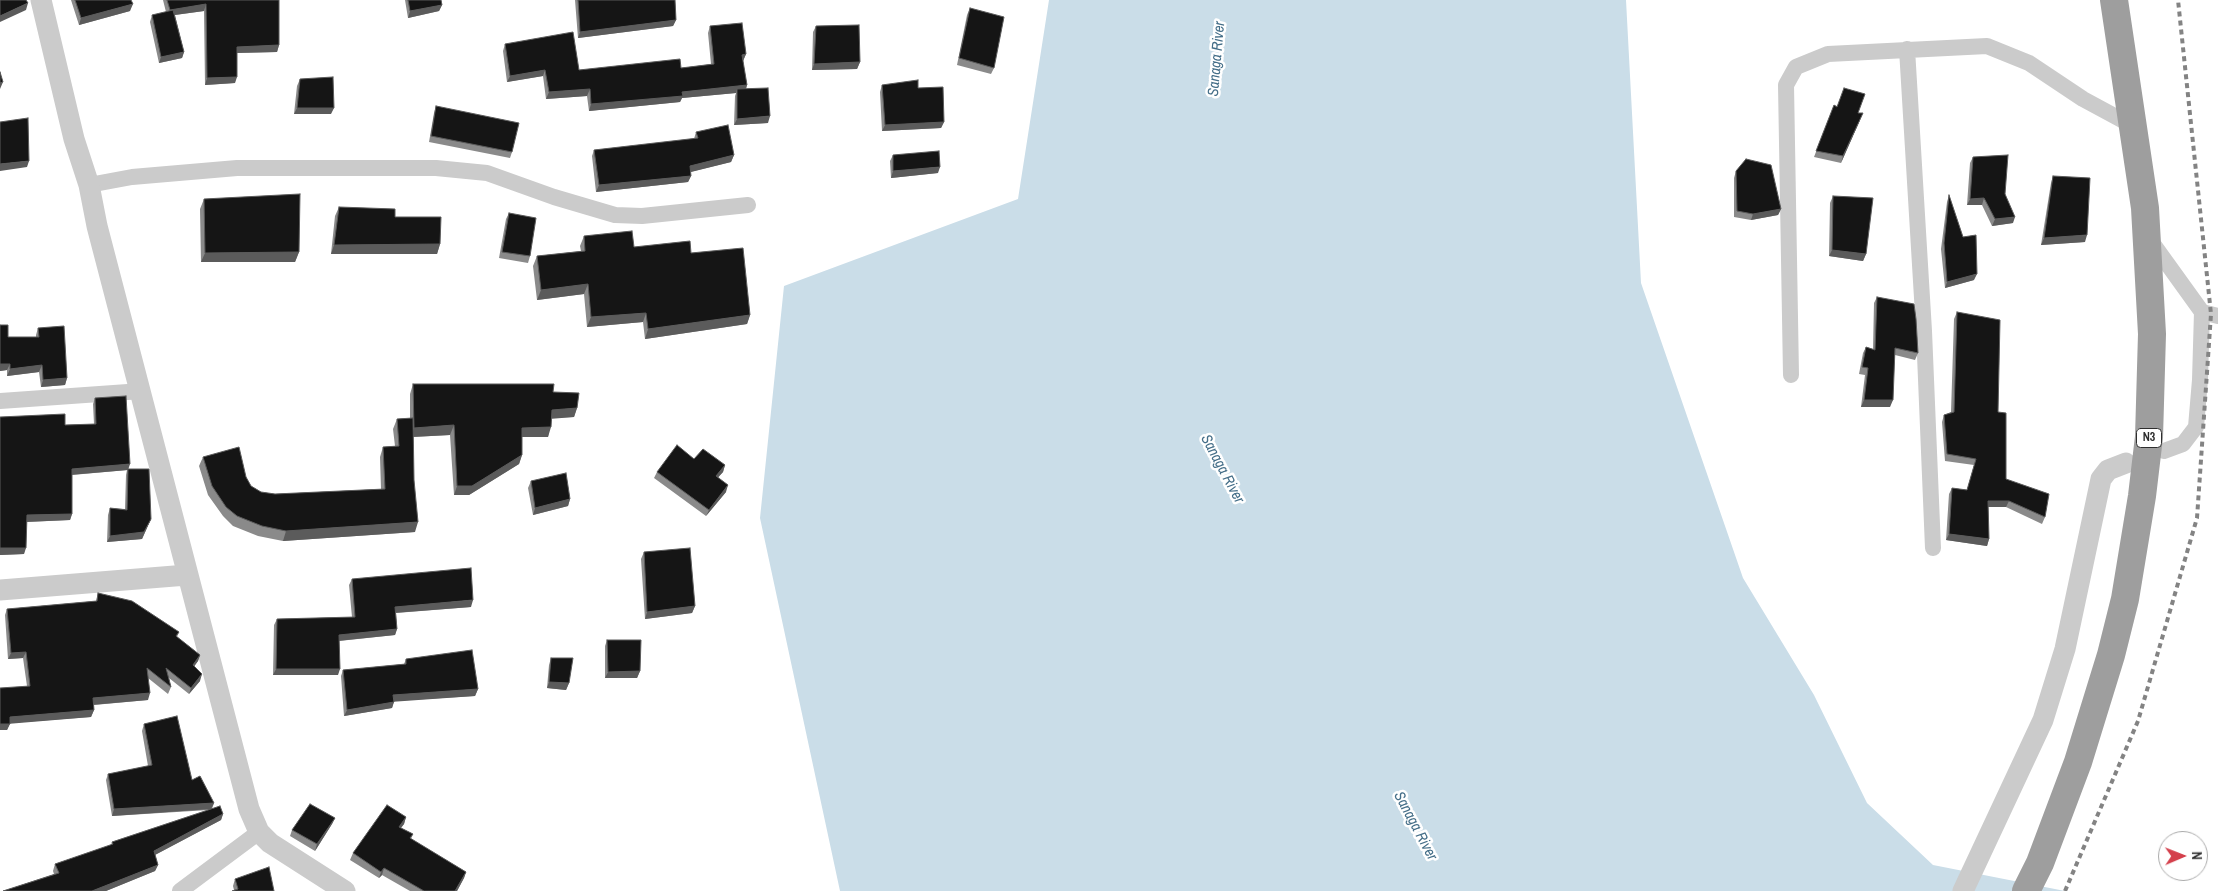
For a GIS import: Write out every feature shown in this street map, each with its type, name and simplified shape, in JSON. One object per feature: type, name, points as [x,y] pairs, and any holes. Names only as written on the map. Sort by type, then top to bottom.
[{"type":"highway","name":"N3","points":[[2026,891],[2040,863],[2078,762],[2111,655],[2126,590],[2142,496],[2151,406],[2152,334],[2147,236],[2114,0]]},
{"type":"street","points":[[41,0],[74,139],[89,185],[97,226],[142,391],[187,576],[217,683],[249,810],[259,832],[280,851],[345,891]]},
{"type":"street","points":[[1791,375],[1786,85],[1796,67],[1828,54],[1987,46],[2029,63],[2083,99],[2133,126]]},
{"type":"street","points":[[1907,49],[1924,322],[1933,548]]},
{"type":"street","points":[[89,185],[152,175],[237,168],[436,168],[487,173],[575,204],[615,215],[642,216],[748,205]]},
{"type":"street","points":[[2147,236],[2210,314],[2200,380],[2196,427],[2183,444],[2164,451]]},
{"type":"street","points":[[0,400],[142,391]]},
{"type":"street","points":[[1963,891],[2043,720],[2079,590],[2101,478],[2108,470],[2126,462]]},
{"type":"street","points":[[0,590],[187,576]]},
{"type":"street","points":[[180,891],[259,832]]},
{"type":"water","name":"Sanaga River","points":[[1049,0],[1626,0],[1641,283],[1743,578],[1814,695],[1867,803],[1933,865],[2065,891],[840,891],[760,518],[784,286],[1018,199]]},
{"type":"building","points":[[0,0],[26,0],[28,3],[0,16]]},
{"type":"building","points":[[75,0],[131,0],[133,4],[81,18]]},
{"type":"building","points":[[167,0],[279,0],[279,45],[237,47],[237,77],[207,78],[206,4],[170,10]]},
{"type":"building","points":[[408,0],[441,0],[442,5],[410,11]]},
{"type":"building","points":[[578,0],[675,0],[676,20],[580,32]]},
{"type":"building","points":[[970,8],[1004,17],[994,68],[959,58]]},
{"type":"building","points":[[173,10],[184,52],[161,57],[152,15]]},
{"type":"building","points":[[742,23],[746,54],[742,55],[747,85],[682,92],[683,96],[591,104],[590,89],[549,92],[545,70],[510,76],[505,44],[573,32],[579,70],[680,59],[681,68],[714,64],[710,26]]},
{"type":"building","points":[[859,25],[860,62],[814,64],[816,26]]},
{"type":"building","points":[[0,72],[3,82],[0,83]]},
{"type":"building","points":[[333,77],[334,108],[297,108],[300,79]]},
{"type":"building","points":[[918,80],[918,88],[943,87],[944,122],[885,125],[882,85]]},
{"type":"building","points":[[768,88],[770,116],[737,119],[737,89]]},
{"type":"building","points":[[1844,88],[1865,94],[1858,113],[1863,113],[1843,156],[1816,151],[1834,105],[1837,107]]},
{"type":"building","points":[[436,106],[519,123],[512,152],[431,136]]},
{"type":"building","points":[[28,118],[29,161],[0,164],[0,122]]},
{"type":"building","points":[[728,125],[734,155],[690,166],[691,176],[599,185],[594,150],[698,138],[696,132]]},
{"type":"building","points":[[939,151],[940,167],[893,171],[893,155]]},
{"type":"building","points":[[2008,155],[2005,194],[2015,217],[1995,219],[1984,198],[1970,199],[1973,157]]},
{"type":"building","points":[[1746,159],[1771,165],[1781,209],[1753,214],[1737,211],[1736,171]]},
{"type":"building","points":[[2053,176],[2090,178],[2087,235],[2044,238]]},
{"type":"building","points":[[300,194],[299,252],[205,253],[204,199]]},
{"type":"building","points":[[1949,195],[1963,237],[1976,235],[1977,274],[1947,282],[1944,243]]},
{"type":"building","points":[[1833,196],[1873,198],[1866,254],[1832,250]]},
{"type":"building","points":[[339,207],[395,209],[395,217],[441,217],[440,244],[334,245]]},
{"type":"building","points":[[509,213],[536,218],[530,256],[502,252]]},
{"type":"building","points":[[632,231],[634,247],[690,241],[691,253],[743,248],[750,315],[648,329],[646,313],[591,317],[588,284],[541,290],[537,256],[585,251],[584,236]]},
{"type":"building","points":[[1877,297],[1914,304],[1918,353],[1895,348],[1893,400],[1864,400],[1868,368],[1862,367],[1866,347],[1875,350]]},
{"type":"building","points":[[1957,312],[2000,320],[1998,412],[2006,413],[2006,479],[2049,494],[2045,517],[2009,501],[1988,501],[1989,539],[1949,534],[1952,488],[1967,490],[1976,459],[1947,454],[1944,415],[1954,412]]},
{"type":"building","points":[[0,325],[8,325],[8,337],[39,337],[38,328],[64,326],[67,378],[43,380],[42,365],[10,369],[10,364],[0,364]]},
{"type":"building","points":[[413,384],[554,384],[553,392],[579,393],[577,408],[552,410],[551,427],[522,428],[522,455],[472,486],[457,486],[454,425],[414,428]]},
{"type":"building","points":[[126,396],[130,464],[72,469],[72,514],[27,515],[26,548],[0,548],[0,417],[65,414],[65,425],[96,424],[95,398]]},
{"type":"building","points":[[413,418],[414,480],[418,522],[286,531],[262,526],[237,516],[226,507],[212,486],[203,457],[239,447],[246,477],[251,486],[261,492],[275,494],[385,489],[383,447],[399,446],[397,419]]},
{"type":"building","points":[[677,445],[694,459],[703,449],[725,465],[716,476],[728,485],[709,510],[657,472]]},
{"type":"building","points":[[128,469],[149,469],[151,519],[144,532],[110,536],[110,508],[127,510]]},
{"type":"building","points":[[566,473],[570,499],[535,508],[531,481]]},
{"type":"building","points":[[690,548],[695,606],[647,612],[644,552]]},
{"type":"building","points":[[471,568],[473,600],[395,607],[397,629],[339,635],[340,669],[276,669],[277,619],[355,617],[352,579]]},
{"type":"building","points":[[98,593],[132,601],[179,632],[176,636],[200,655],[193,665],[202,674],[191,688],[166,668],[171,687],[147,668],[150,693],[93,698],[94,710],[10,717],[10,724],[0,724],[0,688],[30,686],[26,652],[11,653],[7,609],[97,601]]},
{"type":"building","points":[[607,640],[641,640],[640,671],[608,672]]},
{"type":"building","points":[[472,650],[478,689],[393,695],[394,702],[347,710],[343,670],[406,664],[406,659]]},
{"type":"building","points":[[551,658],[573,658],[569,683],[549,682]]},
{"type":"building","points":[[177,716],[192,780],[200,776],[214,803],[114,809],[108,774],[152,765],[144,724]]},
{"type":"building","points":[[310,804],[335,818],[317,844],[292,830]]},
{"type":"building","points":[[387,805],[406,817],[399,827],[413,834],[410,838],[466,872],[455,891],[424,891],[384,868],[381,872],[353,853]]},
{"type":"building","points":[[220,806],[223,814],[154,851],[158,865],[92,891],[3,891],[59,873],[55,864],[113,844],[112,842]]},
{"type":"building","points":[[269,867],[274,891],[232,891],[238,889],[235,879]]},
{"type":"railway","points":[[2065,891],[2138,721],[2197,518],[2211,314],[2178,0]]}]
